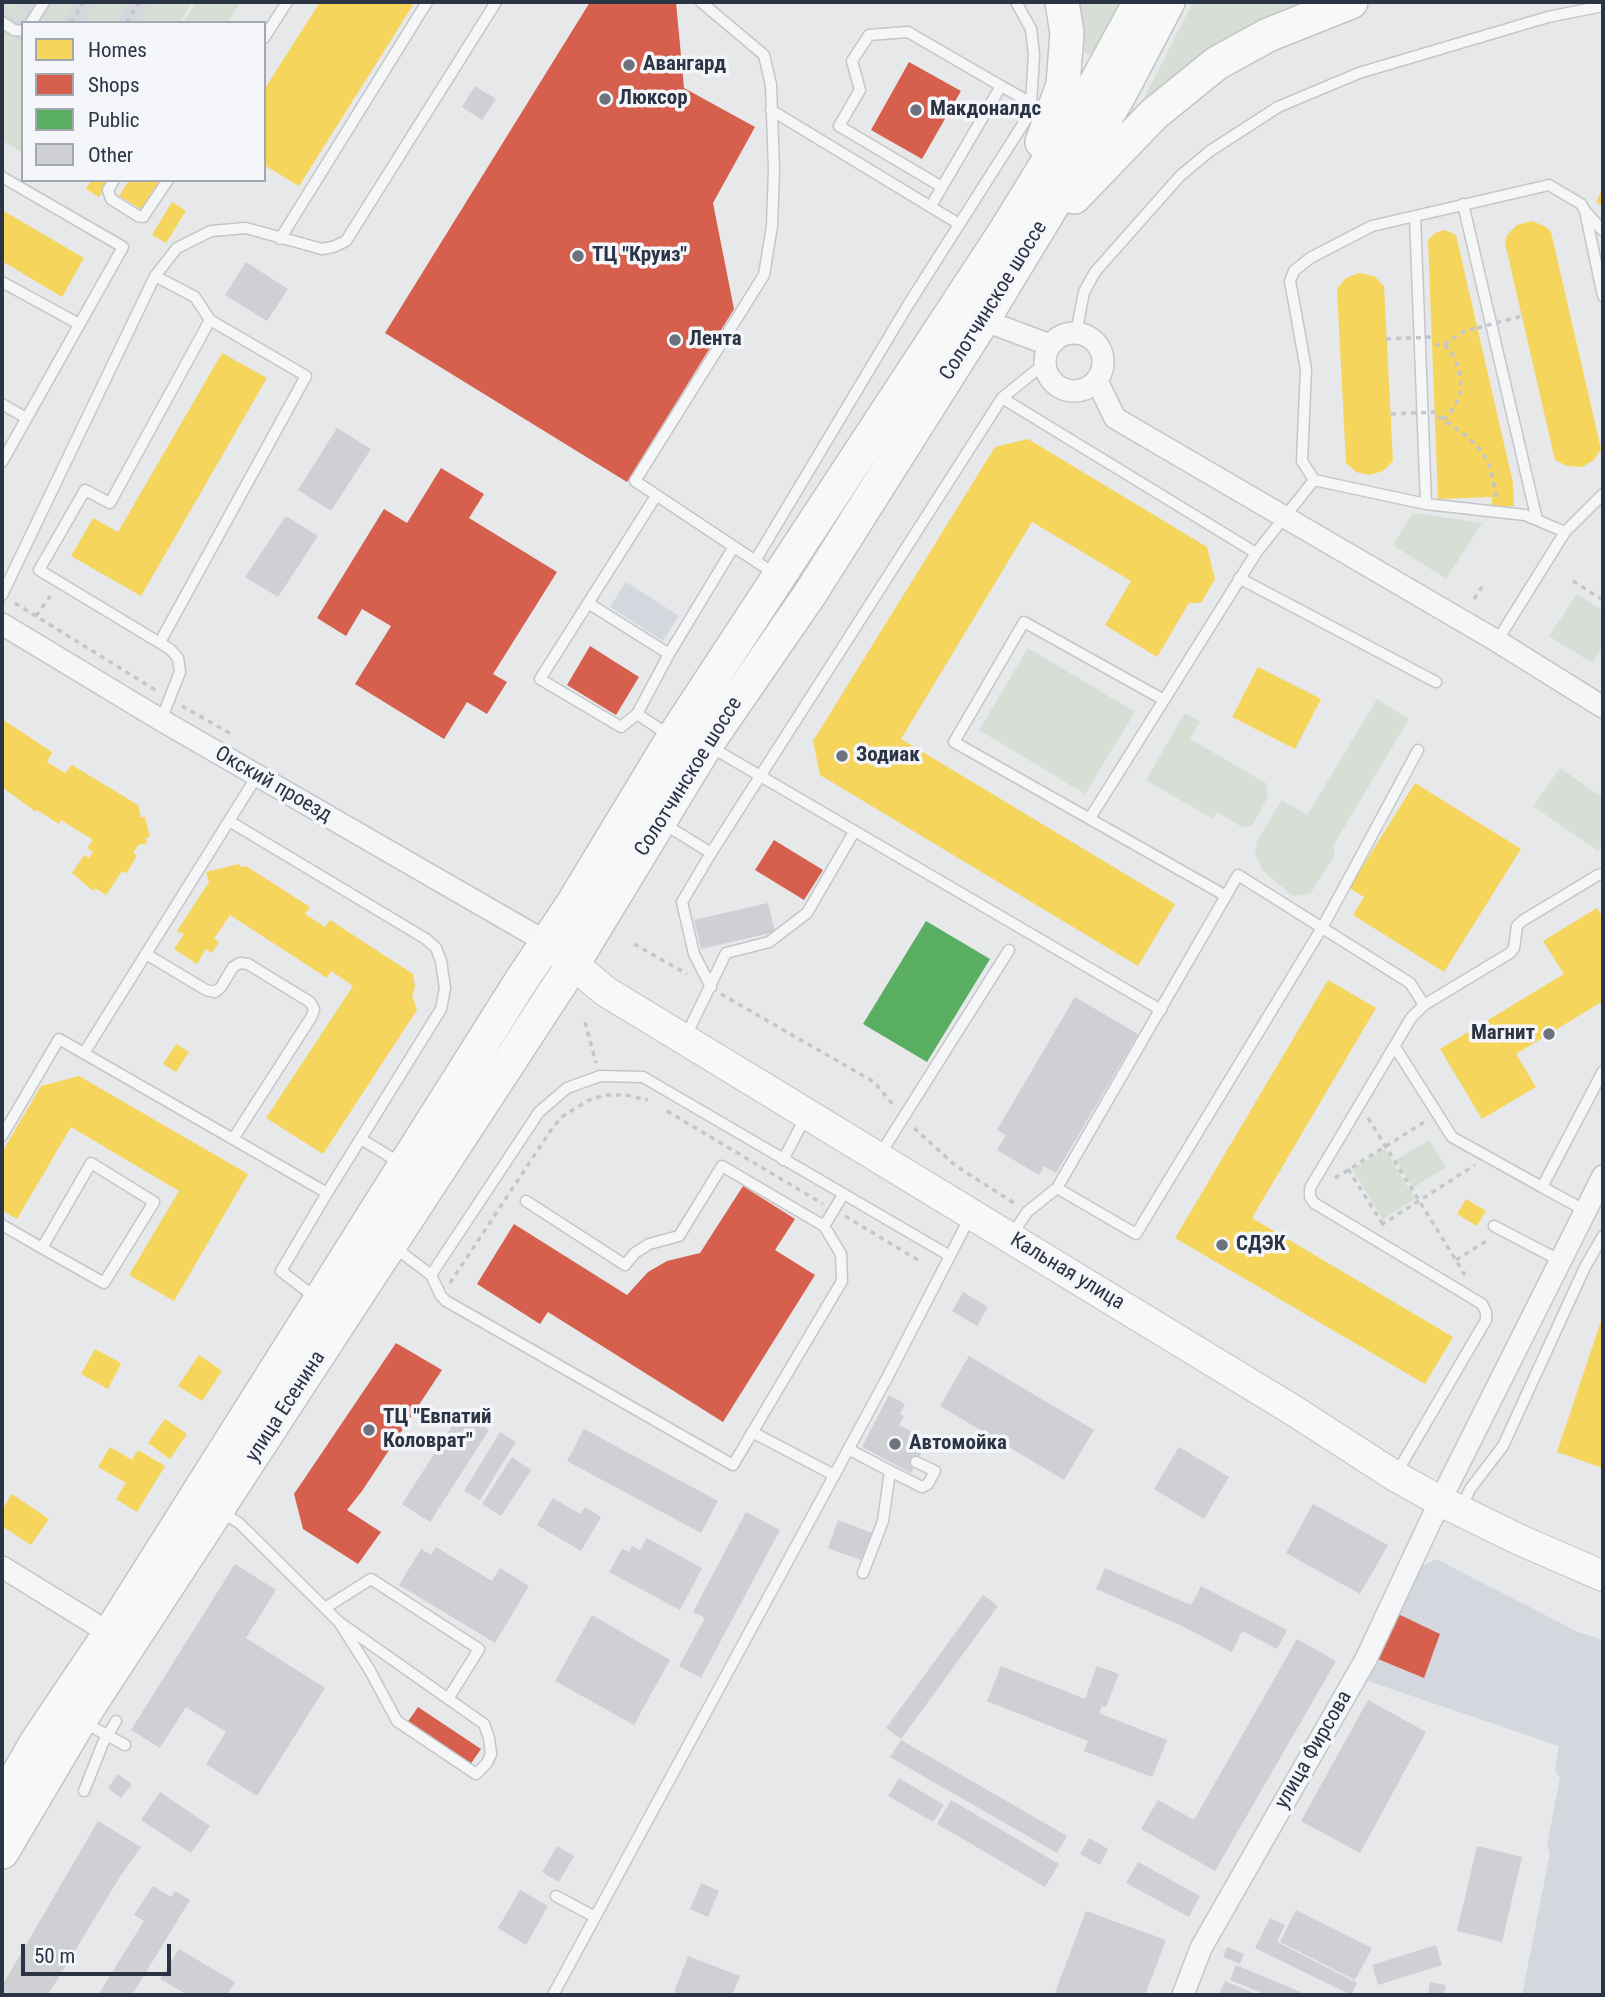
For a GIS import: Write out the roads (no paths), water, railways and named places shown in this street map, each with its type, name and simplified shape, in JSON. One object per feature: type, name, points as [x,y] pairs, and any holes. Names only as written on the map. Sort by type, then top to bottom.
[{"type":"main road","points":[[1019,236],[1063,85],[1068,33],[1062,2]]},
{"type":"main road","name":"Солотчинское шоссе","points":[[573,964],[706,745],[810,594],[983,320],[1019,236],[1091,92],[1140,2]]},
{"type":"main road","name":"Солотчинское шоссе","points":[[546,942],[572,905],[673,738],[766,568],[1019,236],[1117,99],[1168,2]]},
{"type":"main road","points":[[1019,236],[1154,114],[1217,63],[1268,34],[1351,2]]},
{"type":"main road","name":"улица Есенина","points":[[2,1852],[94,1728],[120,1640],[319,1301],[546,942]]},
{"type":"main road","name":"улица Есенина","points":[[2,1803],[36,1743],[120,1640],[219,1510],[573,964]]},
{"type":"street","points":[[983,320],[1047,354]]},
{"type":"street","points":[[1076,333],[1093,340],[1102,355],[1101,373],[1097,382],[1080,391],[1070,392],[1052,383],[1047,354],[1058,338],[1076,333]]},
{"type":"street","points":[[1097,382],[1115,418],[1602,704]]},
{"type":"street","points":[[766,568],[810,594]]},
{"type":"street","name":"Окский проезд","points":[[2,624],[161,720],[546,942]]},
{"type":"street","name":"Кальная улица","points":[[546,942],[605,991],[1296,1412],[1395,1476],[1520,1540],[1603,1576]]},
{"type":"street","name":"улица Фирсова","points":[[1183,1995],[1201,1948],[1450,1506],[1561,1261],[1603,1176]]},
{"type":"street","points":[[2,1567],[120,1640]]},
{"type":"lane","points":[[32,21],[44,2]]},
{"type":"lane","points":[[266,35],[287,2]]},
{"type":"lane","points":[[280,239],[427,2]]},
{"type":"lane","points":[[2,596],[155,276],[177,248],[211,231],[246,228],[322,249],[346,241],[496,2]]},
{"type":"lane","points":[[701,2],[764,55],[771,85],[774,184],[772,226],[764,275],[635,481],[766,568],[908,305],[1025,121],[1031,103],[1034,55],[1031,29],[1016,2]]},
{"type":"lane","points":[[1076,333],[1084,292],[1095,272],[1180,176],[1210,151],[1278,107],[1359,72],[1536,21],[1603,5]]},
{"type":"lane","points":[[2,23],[21,31]]},
{"type":"lane","points":[[942,187],[839,126],[860,90],[852,61],[869,35],[908,32],[1031,103]]},
{"type":"lane","points":[[930,206],[1001,86]]},
{"type":"lane","points":[[771,110],[960,224]]},
{"type":"lane","points":[[2,177],[123,247],[2,462]]},
{"type":"lane","points":[[113,182],[108,190],[111,199],[143,217],[167,182]]},
{"type":"lane","points":[[1565,532],[1525,515],[1426,503],[1314,480],[1302,461],[1306,369],[1291,276],[1310,258],[1372,226],[1549,185],[1576,199],[1603,231]]},
{"type":"lane","points":[[1463,204],[1537,520]]},
{"type":"lane","points":[[1585,211],[1603,296]]},
{"type":"lane","points":[[1415,216],[1426,503]]},
{"type":"lane","points":[[155,276],[195,297],[210,320],[306,376],[160,642]]},
{"type":"lane","points":[[2,282],[79,324]]},
{"type":"lane","points":[[161,720],[180,672],[178,658],[160,642],[39,570],[85,490],[110,503],[210,320]]},
{"type":"lane","points":[[710,988],[694,954],[682,902],[1002,398],[1047,354]]},
{"type":"lane","points":[[1002,398],[1256,554]]},
{"type":"lane","points":[[2,404],[26,418]]},
{"type":"lane","points":[[1090,818],[1239,578],[1314,480]]},
{"type":"lane","points":[[1497,641],[1565,532],[1603,494]]},
{"type":"lane","points":[[656,496],[540,679],[621,727],[637,714],[669,654],[733,548]]},
{"type":"lane","points":[[1239,578],[1436,682]]},
{"type":"lane","points":[[588,603],[669,654]]},
{"type":"lane","points":[[1164,700],[1024,622],[954,742],[1226,896]]},
{"type":"lane","points":[[637,714],[673,738]]},
{"type":"lane","points":[[706,745],[1161,1010]]},
{"type":"lane","points":[[1057,1188],[1136,1234],[1323,926],[1418,750]]},
{"type":"lane","points":[[84,1053],[257,776]]},
{"type":"lane","points":[[229,821],[426,939],[436,948],[441,961],[445,988],[441,1009],[281,1271],[319,1301]]},
{"type":"lane","points":[[660,821],[711,853]]},
{"type":"lane","points":[[684,1038],[726,953],[769,942],[807,913],[854,832]]},
{"type":"lane","points":[[1011,1238],[1027,1212],[1057,1188],[1238,874],[1410,983],[1424,1005]]},
{"type":"lane","points":[[1395,1476],[1486,1320],[1486,1312],[1482,1304],[1314,1203],[1310,1197],[1310,1188],[1411,1018],[1424,1005],[1510,953],[1514,948],[1517,926],[1522,921],[1603,874]]},
{"type":"lane","points":[[879,1156],[1009,950]]},
{"type":"lane","points":[[146,954],[206,990],[215,992],[233,967],[240,963],[248,964],[310,1002],[314,1009],[233,1139]]},
{"type":"lane","points":[[2,1136],[59,1039],[327,1194]]},
{"type":"lane","points":[[1395,1048],[1452,1137],[1586,1211]]},
{"type":"lane","points":[[1542,1187],[1603,1071]]},
{"type":"lane","points":[[431,1275],[539,1112],[567,1088],[600,1076],[643,1077],[950,1255]]},
{"type":"lane","points":[[783,1160],[807,1114]]},
{"type":"lane","points":[[361,1139],[405,1165]]},
{"type":"lane","points":[[2,1225],[42,1248],[104,1283],[154,1202],[91,1163],[42,1248]]},
{"type":"lane","points":[[391,1245],[431,1275],[446,1301],[733,1465],[842,1281],[841,1254],[824,1226],[722,1166],[679,1236],[649,1244],[625,1265],[526,1201]]},
{"type":"lane","points":[[824,1226],[843,1195]]},
{"type":"lane","points":[[553,1995],[834,1475],[848,1450],[862,1435],[971,1214]]},
{"type":"lane","points":[[1499,1228],[1561,1261]]},
{"type":"lane","points":[[1450,1506],[1470,1489],[1503,1446],[1585,1267],[1603,1236]]},
{"type":"lane","points":[[752,1432],[834,1475]]},
{"type":"lane","points":[[848,1450],[922,1487],[928,1484],[934,1471],[916,1462]]},
{"type":"lane","points":[[863,1573],[883,1521],[890,1471]]},
{"type":"lane","points":[[219,1510],[239,1523],[339,1622],[484,1724],[491,1754],[487,1763],[476,1774],[397,1721],[369,1669],[339,1622]]},
{"type":"lane","points":[[325,1608],[371,1579],[479,1649],[448,1699]]},
{"type":"lane","points":[[94,1728],[116,1721]]},
{"type":"lane","points":[[94,1728],[125,1745]]},
{"type":"lane","points":[[84,1791],[94,1728]]},
{"type":"lane","points":[[556,1896],[595,1917]]},
{"type":"place","name":"Авангард","points":[[629,65]]},
{"type":"place","name":"Люксор","points":[[605,99]]},
{"type":"place","name":"Макдоналдс","points":[[916,110]]},
{"type":"place","name":"ТЦ \"Круиз\"","points":[[578,256]]},
{"type":"place","name":"Лента","points":[[675,340]]},
{"type":"place","name":"Зодиак","points":[[842,756]]},
{"type":"place","name":"Магнит","points":[[1549,1034]]},
{"type":"place","name":"СДЭК","points":[[1222,1245]]},
{"type":"place","name":"ТЦ \"Евпатий Коловрат\"","points":[[369,1430]]},
{"type":"place","name":"Автомойка","points":[[895,1444]]}]
